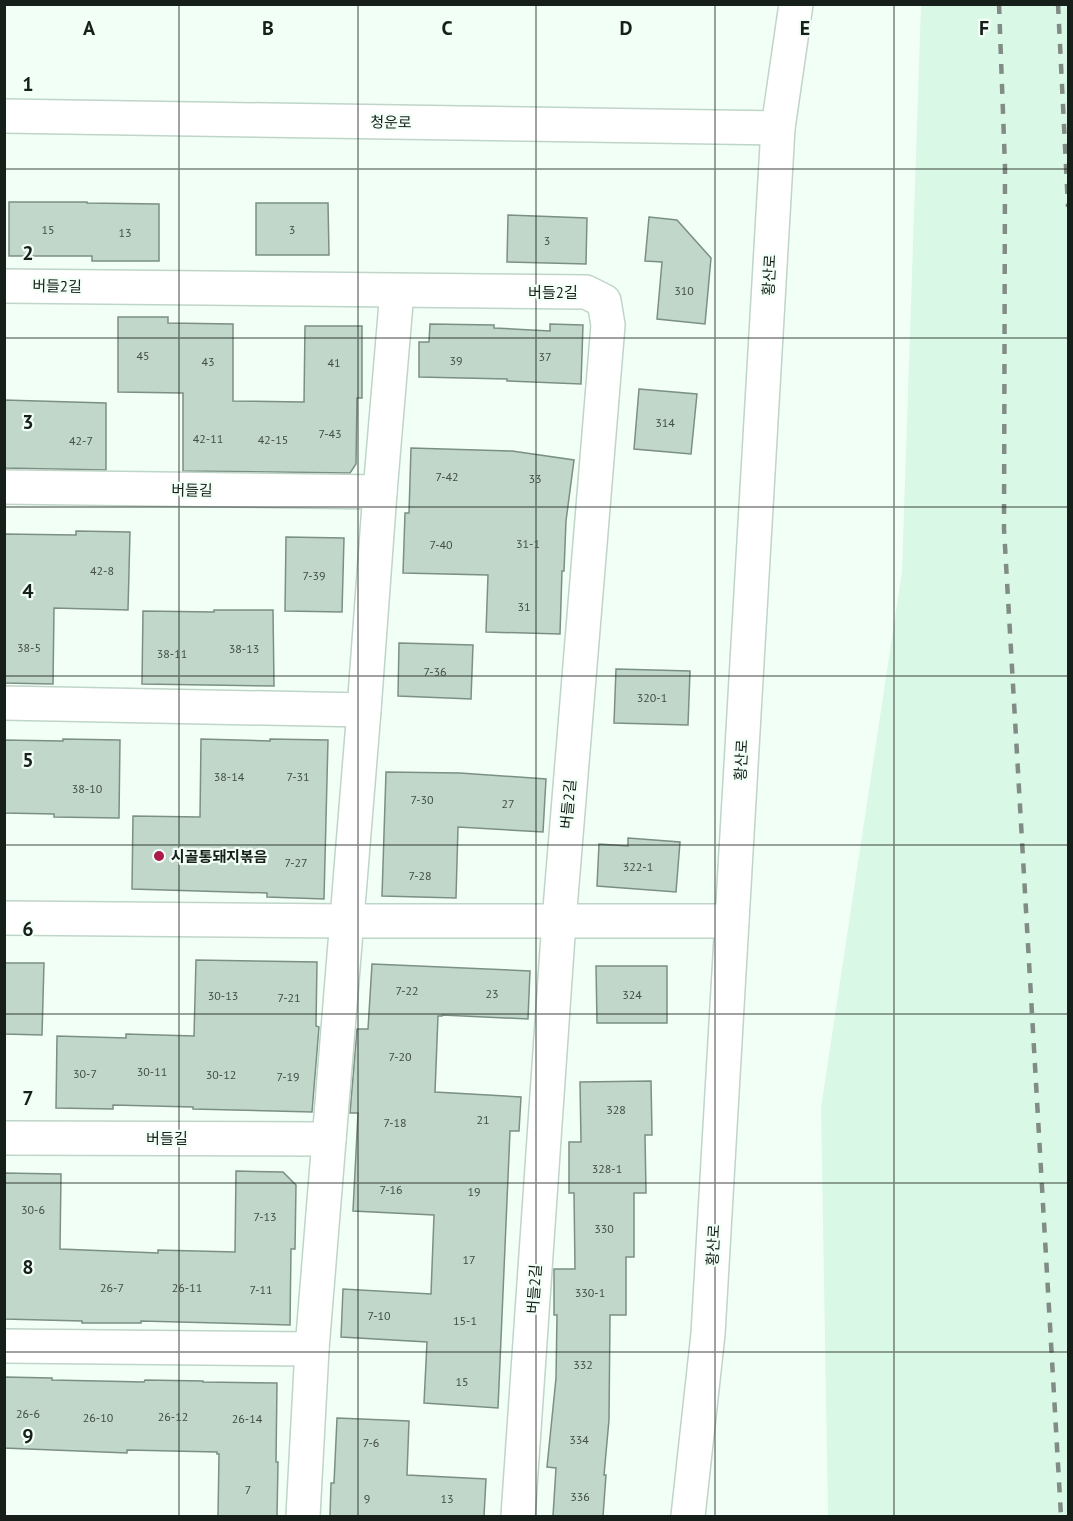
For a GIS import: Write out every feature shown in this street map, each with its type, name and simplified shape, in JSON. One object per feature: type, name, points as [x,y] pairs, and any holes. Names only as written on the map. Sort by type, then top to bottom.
[{"type":"street","name":"황산로","points":[[688,1516],[708,1334],[778,128],[796,4]]},
{"type":"street","name":"청운로","points":[[4,116],[778,128]]},
{"type":"street","name":"버들2길","points":[[4,286],[586,292],[604,301],[608,325],[559,921],[518,1516]]},
{"type":"street","points":[[303,1516],[312,1349],[328,1139],[397,291]]},
{"type":"street","name":"버들길","points":[[4,487],[380,492]]},
{"type":"street","points":[[4,704],[364,710]]},
{"type":"street","points":[[4,918],[732,921]]},
{"type":"street","name":"버들길","points":[[4,1138],[328,1139]]},
{"type":"street","points":[[4,1346],[312,1349]]},
{"type":"shaded area","points":[[921,5],[1068,5],[1068,1516],[828,1516],[821,1108],[902,571]]},
{"type":"building","points":[[9,202],[159,204],[159,261],[92,261],[92,256],[9,256]]},
{"type":"building","points":[[256,203],[328,203],[329,255],[256,255]]},
{"type":"building","points":[[508,215],[587,218],[586,264],[507,262]]},
{"type":"building","points":[[649,217],[677,220],[711,258],[705,324],[657,319],[662,262],[645,261]]},
{"type":"building","points":[[118,317],[168,317],[168,323],[233,324],[233,401],[304,402],[305,326],[362,326],[362,398],[357,398],[356,464],[350,473],[183,471],[183,393],[118,392]]},
{"type":"building","points":[[430,324],[494,325],[494,328],[550,331],[550,324],[583,325],[581,384],[507,381],[507,379],[419,377],[419,342],[429,342]]},
{"type":"building","points":[[639,389],[697,394],[691,454],[634,449]]},
{"type":"building","points":[[4,400],[106,403],[106,470],[4,468]]},
{"type":"building","points":[[411,448],[512,451],[574,460],[566,521],[560,634],[486,632],[488,575],[403,573],[405,513],[409,513]]},
{"type":"building","points":[[76,531],[130,532],[128,610],[54,608],[53,684],[4,683],[4,534],[76,535]]},
{"type":"building","points":[[286,537],[344,538],[342,612],[285,611]]},
{"type":"building","points":[[214,610],[273,610],[274,686],[142,684],[143,611],[214,612]]},
{"type":"building","points":[[399,643],[473,645],[471,699],[398,696]]},
{"type":"building","points":[[616,669],[690,671],[688,725],[614,723]]},
{"type":"building","points":[[63,739],[120,740],[119,818],[54,817],[54,814],[4,813],[4,740],[63,741]]},
{"type":"building","points":[[201,739],[328,740],[324,899],[267,897],[267,893],[132,889],[133,816],[200,817]]},
{"type":"building","points":[[386,772],[460,773],[546,779],[543,832],[458,827],[456,898],[382,896]]},
{"type":"building","points":[[628,838],[680,842],[676,892],[597,886],[599,844],[628,846]]},
{"type":"building","points":[[196,960],[317,962],[316,1026],[319,1027],[312,1112],[113,1105],[113,1109],[56,1108],[57,1036],[126,1038],[126,1034],[194,1036]]},
{"type":"building","points":[[4,963],[44,963],[42,1035],[4,1034]]},
{"type":"building","points":[[372,964],[530,971],[528,1019],[438,1016],[435,1092],[521,1097],[519,1131],[510,1131],[498,1408],[424,1403],[427,1342],[341,1337],[343,1289],[431,1294],[434,1215],[353,1211],[358,1113],[350,1113],[357,1029],[368,1029]]},
{"type":"building","points":[[596,966],[667,966],[667,1023],[597,1023]]},
{"type":"building","points":[[651,1081],[652,1135],[645,1135],[646,1193],[634,1193],[634,1257],[626,1257],[626,1315],[610,1315],[609,1420],[603,1516],[553,1516],[556,1468],[547,1467],[556,1378],[557,1315],[554,1315],[554,1269],[575,1269],[574,1193],[569,1193],[569,1142],[581,1142],[580,1082]]},
{"type":"building","points":[[236,1171],[283,1172],[296,1185],[295,1249],[291,1249],[290,1325],[141,1321],[141,1323],[82,1323],[82,1321],[4,1319],[4,1173],[61,1174],[60,1249],[158,1253],[158,1250],[235,1252]]},
{"type":"building","points":[[4,1377],[52,1378],[52,1380],[277,1383],[277,1516],[218,1516],[219,1454],[217,1452],[127,1450],[127,1453],[4,1448]]},
{"type":"building","points":[[337,1418],[409,1421],[407,1475],[486,1479],[484,1516],[330,1516]]},
{"type":"railway","points":[[999,4],[1005,167],[1004,529],[1061,1516]]},
{"type":"railway","points":[[1058,4],[1068,207]]},
{"type":"place","name":"시골통돼지볶음","points":[[159,856]]}]
